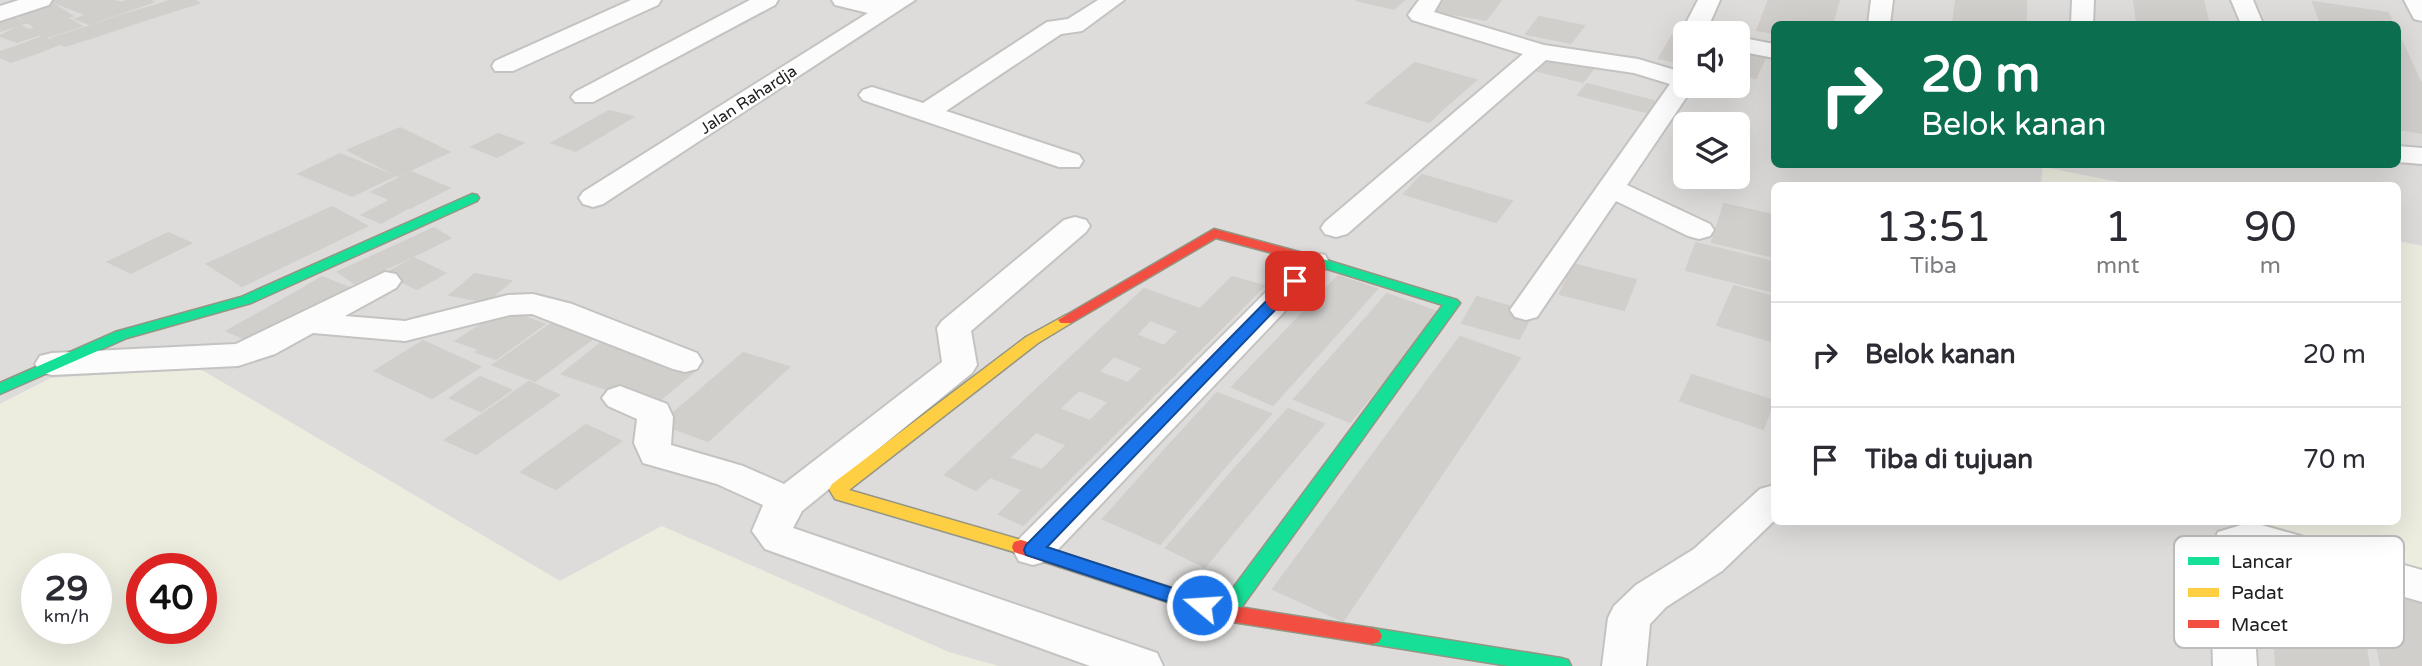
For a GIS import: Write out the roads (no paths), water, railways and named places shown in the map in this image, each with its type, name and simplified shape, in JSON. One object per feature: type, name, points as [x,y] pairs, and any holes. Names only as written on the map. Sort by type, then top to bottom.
[{"type":"street","points":[[0,13],[41,0]]},
{"type":"street","points":[[505,66],[650,0]]},
{"type":"street","points":[[583,97],[767,0]]},
{"type":"street","points":[[843,0],[896,5]]},
{"type":"street","points":[[926,113],[1055,27],[1074,26],[1113,0]]},
{"type":"street","points":[[1430,0],[1420,15],[1541,52],[1638,66],[1685,81],[1526,310]]},
{"type":"street","points":[[1700,21],[1709,0]]},
{"type":"street","points":[[1879,21],[1882,0]]},
{"type":"street","points":[[2082,21],[2083,0]]},
{"type":"street","points":[[2242,0],[2251,21]]},
{"type":"street","points":[[2415,0],[2422,14]]},
{"type":"street","name":"Jalan Rahardja","points":[[593,198],[896,5]]},
{"type":"street","points":[[1750,46],[1771,50]]},
{"type":"street","points":[[1336,228],[1541,52]]},
{"type":"street","points":[[872,95],[1069,161]]},
{"type":"street","points":[[2401,154],[2422,156]]},
{"type":"street","points":[[1610,188],[1650,204],[1699,230]]},
{"type":"street","points":[[0,389],[121,335],[246,300],[472,198]]},
{"type":"street","points":[[1075,226],[954,328],[960,365],[788,501],[772,531],[779,539],[1141,666]]},
{"type":"street","points":[[1226,613],[1453,305],[1214,233],[1032,340],[838,489],[841,494],[1033,550],[1226,613],[1474,659],[1561,666]]},
{"type":"street","points":[[1033,550],[1314,262]]},
{"type":"street","points":[[52,364],[237,355],[264,347],[385,281]]},
{"type":"street","points":[[310,323],[405,331],[446,323],[508,304],[533,304],[560,311],[685,361]]},
{"type":"street","points":[[620,398],[654,412],[656,419],[651,444],[656,454],[730,475],[788,501]]},
{"type":"street","points":[[1624,666],[1629,618],[1651,596],[1708,561],[1771,502]]},
{"type":"street","points":[[2404,581],[2422,586]]},
{"type":"street","points":[[2234,648],[2235,666]]}]
